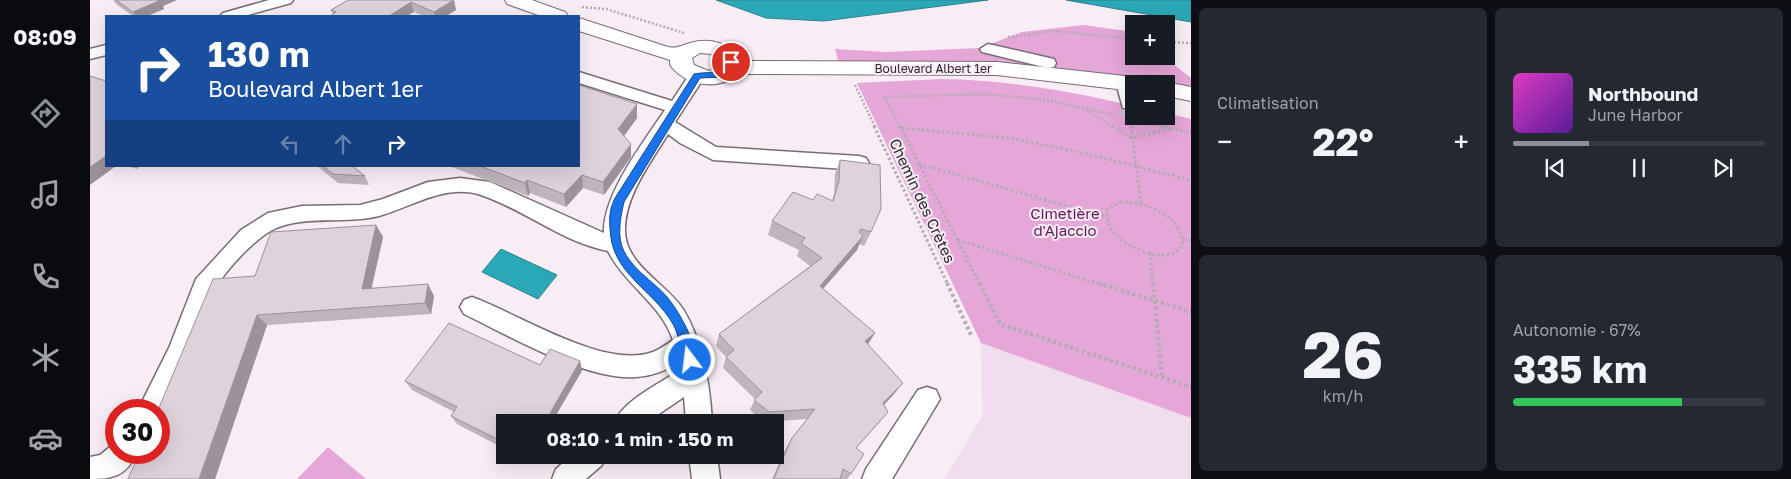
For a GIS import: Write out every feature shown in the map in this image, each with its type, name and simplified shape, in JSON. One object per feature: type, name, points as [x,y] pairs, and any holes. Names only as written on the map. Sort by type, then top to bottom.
[{"type":"main road","points":[[514,0],[555,15]]},
{"type":"main road","points":[[580,17],[664,53],[682,56]]},
{"type":"main road","points":[[697,76],[685,70],[681,65],[682,56],[690,49],[713,47],[726,53],[731,62],[730,67]]},
{"type":"main road","name":"Boulevard Albert 1er","points":[[697,76],[721,75],[730,67],[769,69],[979,68],[1049,73],[1125,104]]},
{"type":"main road","points":[[1175,91],[1191,94]]},
{"type":"street","points":[[230,15],[241,9],[286,0]]},
{"type":"street","points":[[988,49],[1048,63]]},
{"type":"street","points":[[90,54],[105,50]]},
{"type":"street","points":[[697,76],[619,201],[614,223],[616,244],[622,258],[673,314],[688,344],[698,414]]},
{"type":"street","points":[[580,77],[676,108]]},
{"type":"street","points":[[666,124],[687,139],[713,153],[859,163]]},
{"type":"street","points":[[156,399],[180,351],[204,286],[221,264],[248,236],[274,219],[302,214],[360,214],[387,206],[428,189],[460,185],[483,187],[594,240],[616,244]]},
{"type":"street","points":[[472,307],[588,359],[622,367],[654,363],[688,344]]},
{"type":"street","points":[[637,414],[694,375]]},
{"type":"street","points":[[876,479],[927,399]]},
{"type":"street","points":[[90,471],[107,467],[110,464]]},
{"type":"street","points":[[704,464],[706,479]]},
{"type":"path","points":[[579,15],[598,6],[642,22],[688,34]]},
{"type":"path","points":[[988,49],[1006,38],[1024,32],[1125,38]]},
{"type":"path","points":[[1175,42],[1191,43]]},
{"type":"path","name":"Chemin des Crètes","points":[[851,76],[972,337]]},
{"type":"path","points":[[1125,104],[1082,108],[1046,100],[986,94],[885,97],[1000,324],[1191,387]]},
{"type":"path","points":[[1082,108],[1131,138],[1173,129]]},
{"type":"path","points":[[1129,125],[1141,204]]},
{"type":"path","points":[[1156,125],[1191,133]]},
{"type":"path","points":[[901,128],[1009,138],[1074,150],[1191,180]]},
{"type":"path","points":[[919,164],[1106,217]]},
{"type":"path","points":[[1120,202],[1141,204],[1164,214],[1174,222],[1183,239],[1182,246],[1170,254],[1150,253],[1125,242],[1115,234],[1106,217],[1107,210],[1120,202]]},
{"type":"path","points":[[1183,239],[1191,241]]},
{"type":"path","points":[[958,240],[1191,312]]},
{"type":"path","points":[[1150,253],[1162,377]]},
{"type":"shaded area","points":[[981,343],[1191,418],[1191,479],[944,479],[982,417]]},
{"type":"green space","points":[[1083,25],[1125,31],[1125,65],[1174,65],[1191,78],[1191,95],[1175,88],[1175,75],[1125,75],[1125,83],[839,64],[835,49],[886,52],[980,48],[1022,32]]},
{"type":"green space","name":"Cimetière d'Ajaccio","points":[[942,79],[1038,87],[1125,104],[1125,125],[1175,125],[1175,115],[1191,119],[1191,418],[981,343],[857,83]]},
{"type":"green space","points":[[328,447],[366,479],[297,479]]},
{"type":"water","points":[[716,0],[988,0],[824,21],[766,18]]},
{"type":"water","points":[[1066,0],[1191,0],[1191,22],[1175,19],[1175,15],[1151,15]]},
{"type":"water","points":[[501,249],[557,275],[538,299],[482,272]]},
{"type":"building","points":[[116,0],[158,0],[159,1],[133,12]]},
{"type":"building","points":[[348,0],[454,0],[434,12],[411,2],[391,15],[332,15],[336,12],[331,10]]},
{"type":"building","points":[[90,76],[105,81],[105,157],[90,167]]},
{"type":"building","points":[[580,85],[637,104],[618,129],[631,144],[603,182],[582,175],[564,194],[527,180],[525,183],[483,167],[580,167]]},
{"type":"building","points":[[840,160],[880,165],[881,209],[871,232],[861,229],[859,232],[863,236],[820,286],[875,333],[865,341],[903,383],[883,403],[888,412],[856,448],[864,454],[851,474],[843,469],[840,479],[774,479],[780,464],[784,464],[784,456],[792,438],[815,409],[769,412],[754,400],[762,392],[726,357],[734,350],[719,334],[822,258],[801,243],[805,238],[772,221],[793,192],[813,200],[817,194],[833,201],[839,181]]},
{"type":"building","points":[[324,167],[353,167],[365,176],[333,174]]},
{"type":"building","points":[[376,225],[362,289],[428,284],[425,303],[257,315],[199,479],[128,479],[135,464],[170,464],[170,399],[163,399],[213,279],[255,276],[271,232]]},
{"type":"building","points":[[449,323],[540,365],[550,349],[580,361],[550,414],[496,414],[496,438],[451,416],[457,407],[405,381]]},
{"type":"route","points":[[690,360],[688,344],[678,321],[663,301],[635,274],[622,258],[616,244],[615,216],[619,201],[697,76],[714,77],[721,75],[727,71],[731,62]]}]
